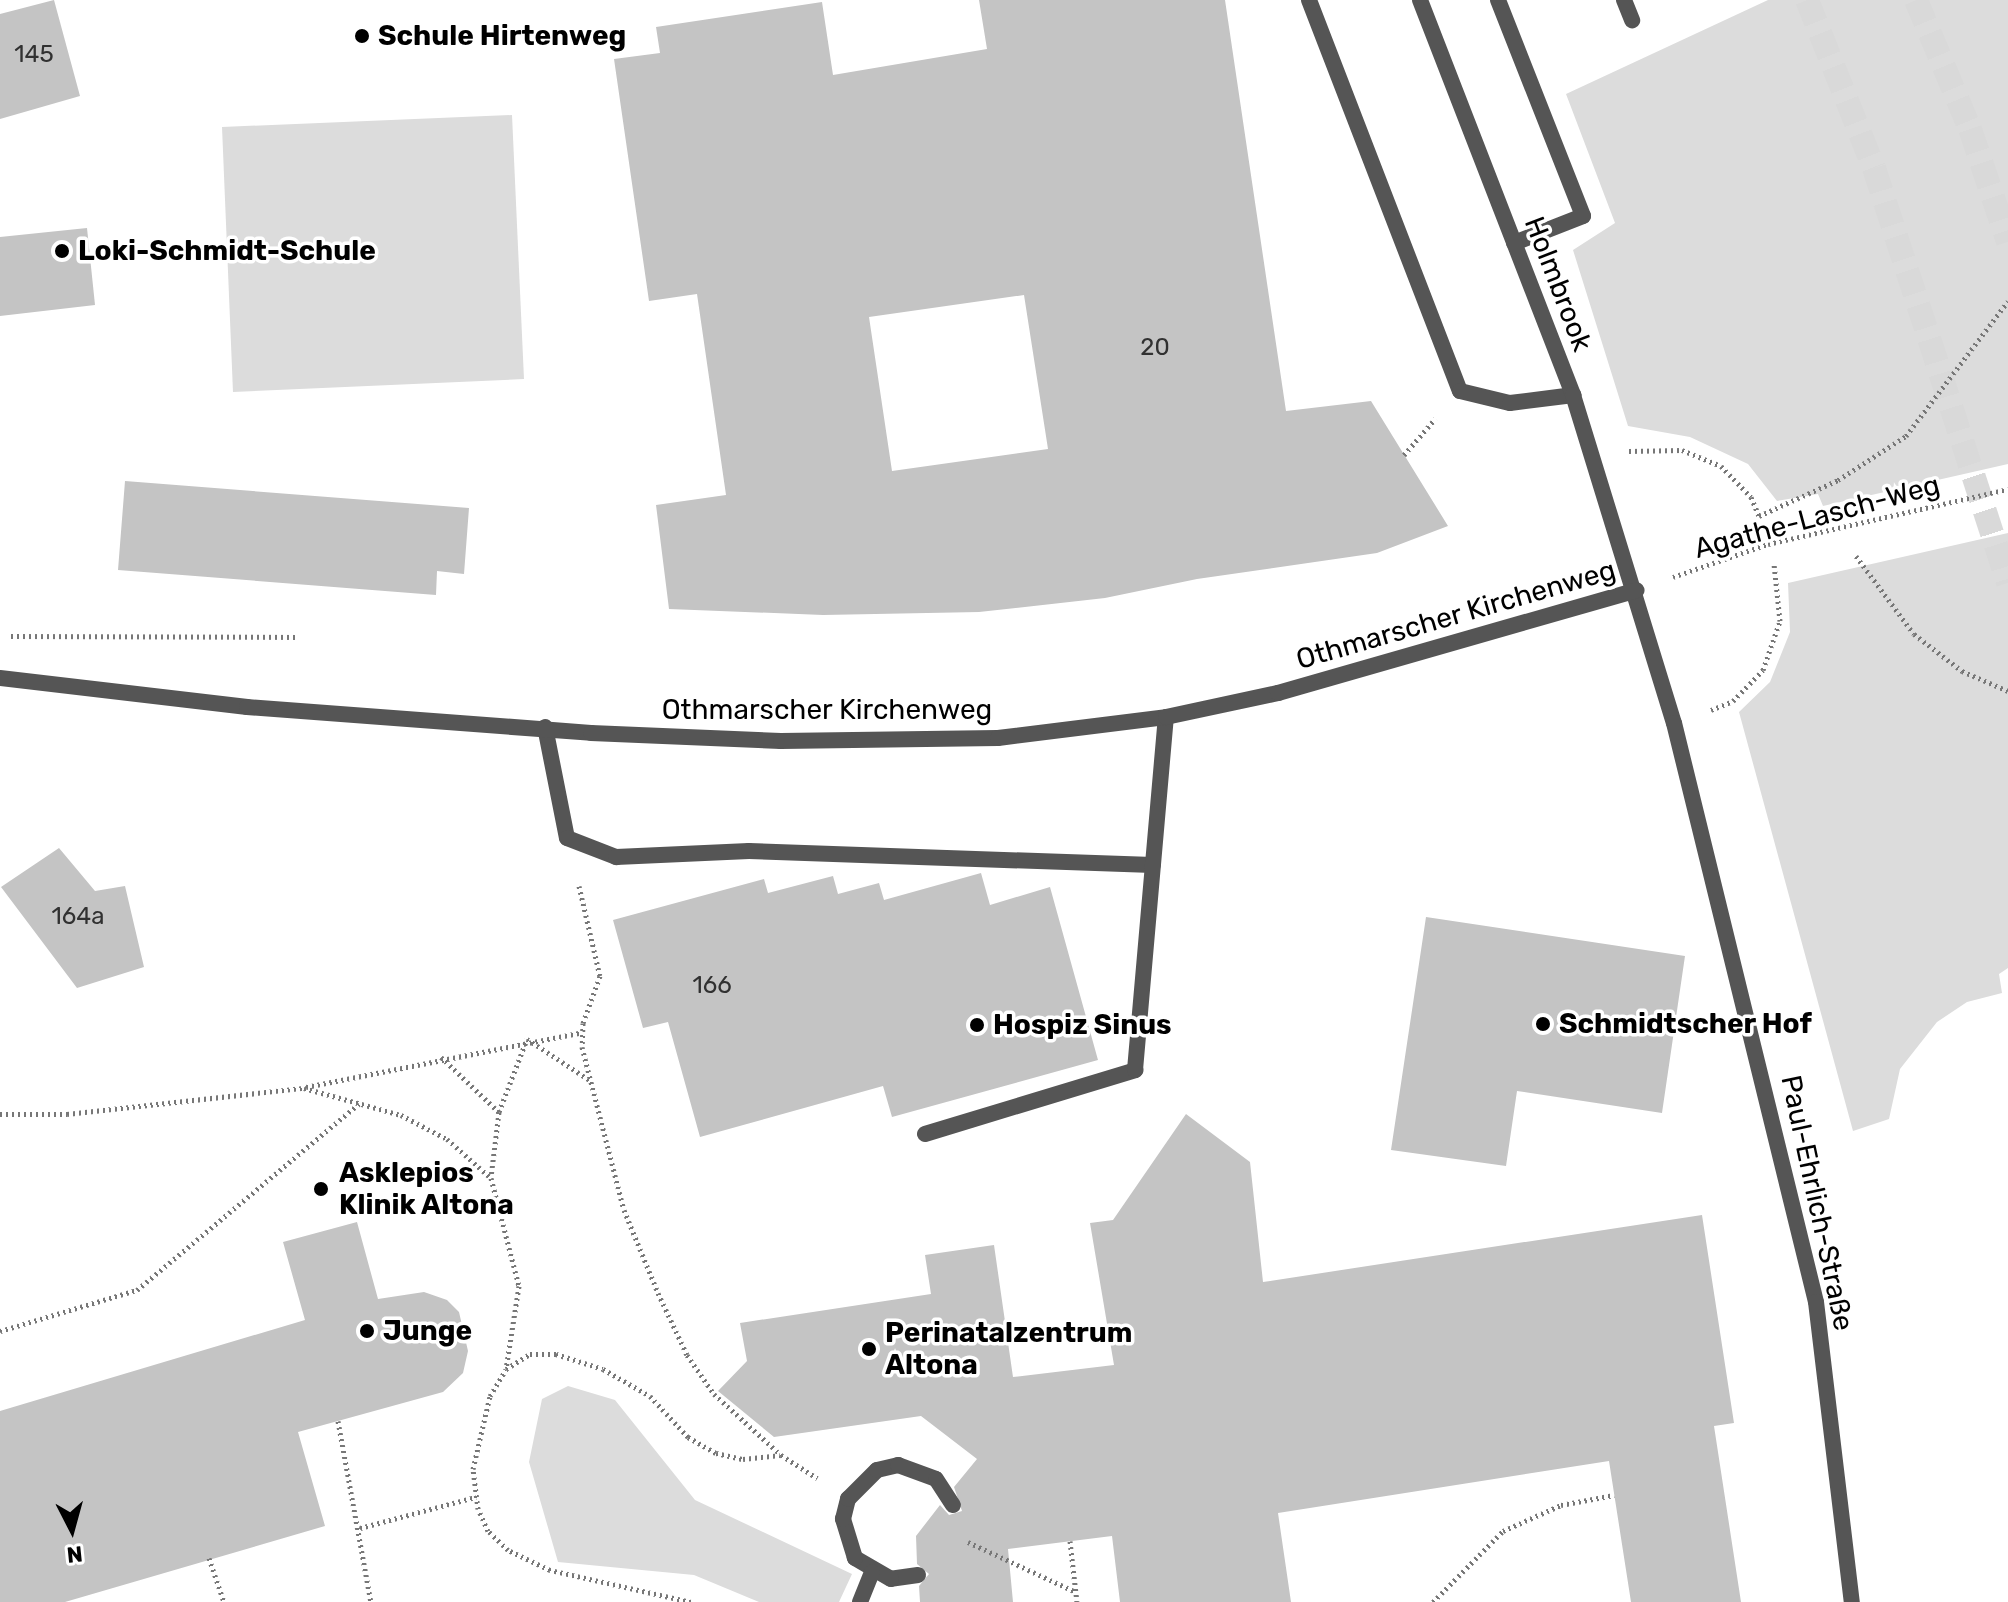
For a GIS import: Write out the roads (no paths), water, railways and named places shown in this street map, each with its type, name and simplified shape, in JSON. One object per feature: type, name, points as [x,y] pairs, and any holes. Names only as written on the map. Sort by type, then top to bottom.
[{"type":"street","points":[[1309,0],[1460,391],[1510,403],[1573,395]]},
{"type":"street","name":"Holmbrook","points":[[1420,0],[1573,395],[1637,590]]},
{"type":"street","points":[[1498,0],[1583,216],[1514,243]]},
{"type":"street","points":[[1624,0],[1632,20]]},
{"type":"street","name":"Othmarscher Kirchenweg","points":[[0,678],[247,707],[545,727],[781,741],[998,738],[1166,717],[1278,693],[1637,590]]},
{"type":"street","name":"Paul-Ehrlich-Straße","points":[[1637,590],[1816,1302],[1852,1602]]},
{"type":"street","points":[[925,1134],[1135,1070],[1166,717]]},
{"type":"street","points":[[545,727],[567,838],[616,857],[749,851],[1153,865]]},
{"type":"street","points":[[918,1575],[891,1579],[872,1572],[846,1540],[848,1499],[868,1476],[898,1465],[936,1479],[953,1505]]},
{"type":"street","points":[[860,1602],[872,1572]]},
{"type":"tunnel","points":[[1807,0],[1874,168],[2008,583]]},
{"type":"tunnel","points":[[1916,0],[1970,129],[2008,242]]},
{"type":"place","name":"Schule Hirtenweg","points":[[362,36]]},
{"type":"place","name":"Loki-Schmidt-Schule","points":[[62,251]]},
{"type":"place","name":"Schmidtscher Hof","points":[[1543,1024]]},
{"type":"place","name":"Hospiz Sinus","points":[[977,1025]]},
{"type":"place","name":"Asklepios Klinik Altona","points":[[321,1189]]},
{"type":"place","name":"Junge","points":[[367,1331]]},
{"type":"place","name":"Perinatalzentrum Altona","points":[[869,1349]]}]
